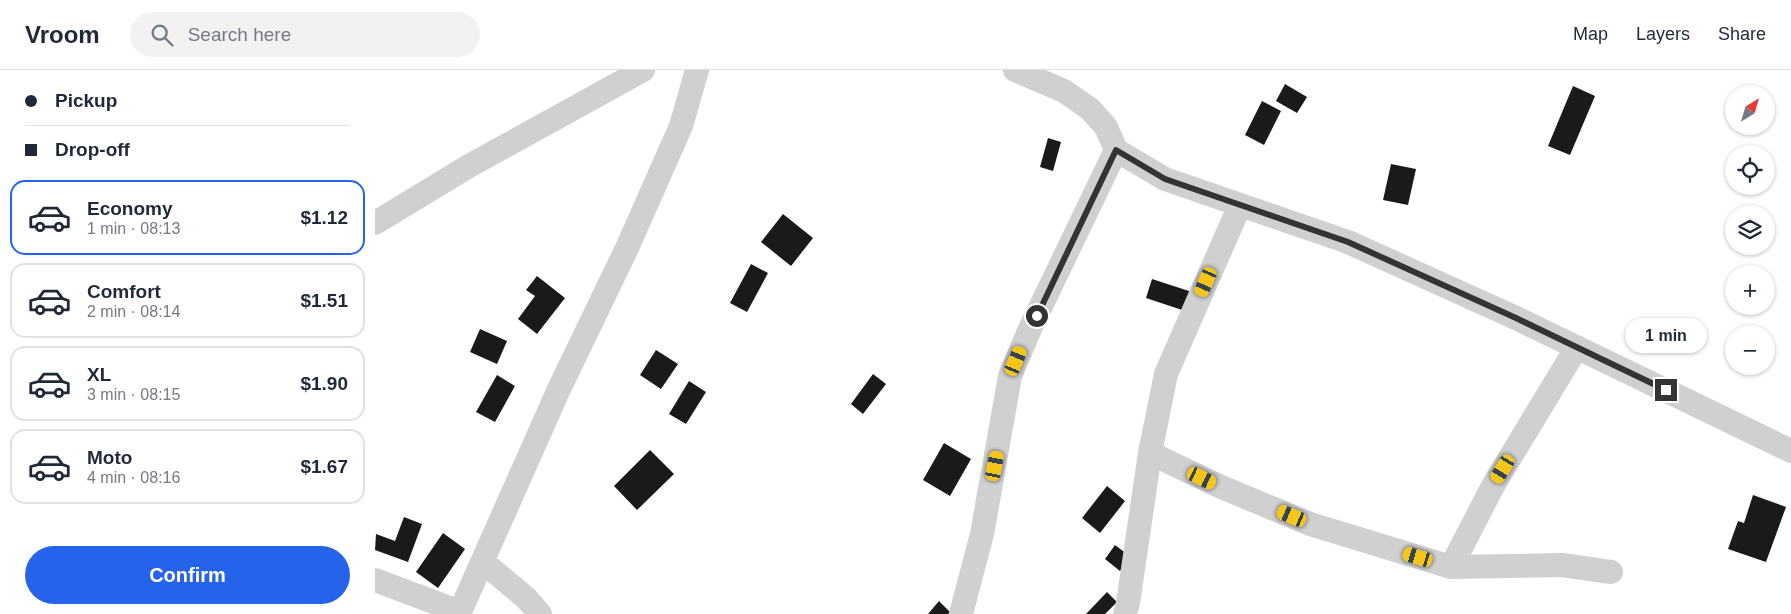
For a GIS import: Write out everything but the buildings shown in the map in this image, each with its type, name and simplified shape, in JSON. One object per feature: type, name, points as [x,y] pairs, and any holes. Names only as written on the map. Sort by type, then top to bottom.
[{"type":"street","points":[[375,223],[486,156],[643,70]]},
{"type":"street","points":[[375,580],[459,613],[559,389],[627,248],[681,126],[697,70]]},
{"type":"street","points":[[1015,70],[1064,91],[1090,109],[1105,127],[1116,150],[1165,179],[1348,242],[1577,347],[1791,451]]},
{"type":"street","points":[[961,614],[982,534],[1010,376],[1029,331],[1116,150]]},
{"type":"street","points":[[1125,614],[1150,453],[1166,374],[1240,205]]},
{"type":"street","points":[[1451,567],[1494,484],[1577,347]]},
{"type":"street","points":[[1150,453],[1219,486],[1310,524],[1451,567],[1562,565],[1611,572]]},
{"type":"street","points":[[483,562],[526,598],[539,614]]},
{"type":"route","points":[[1037,316],[1116,150],[1165,179],[1348,242],[1516,318],[1666,390]]}]
